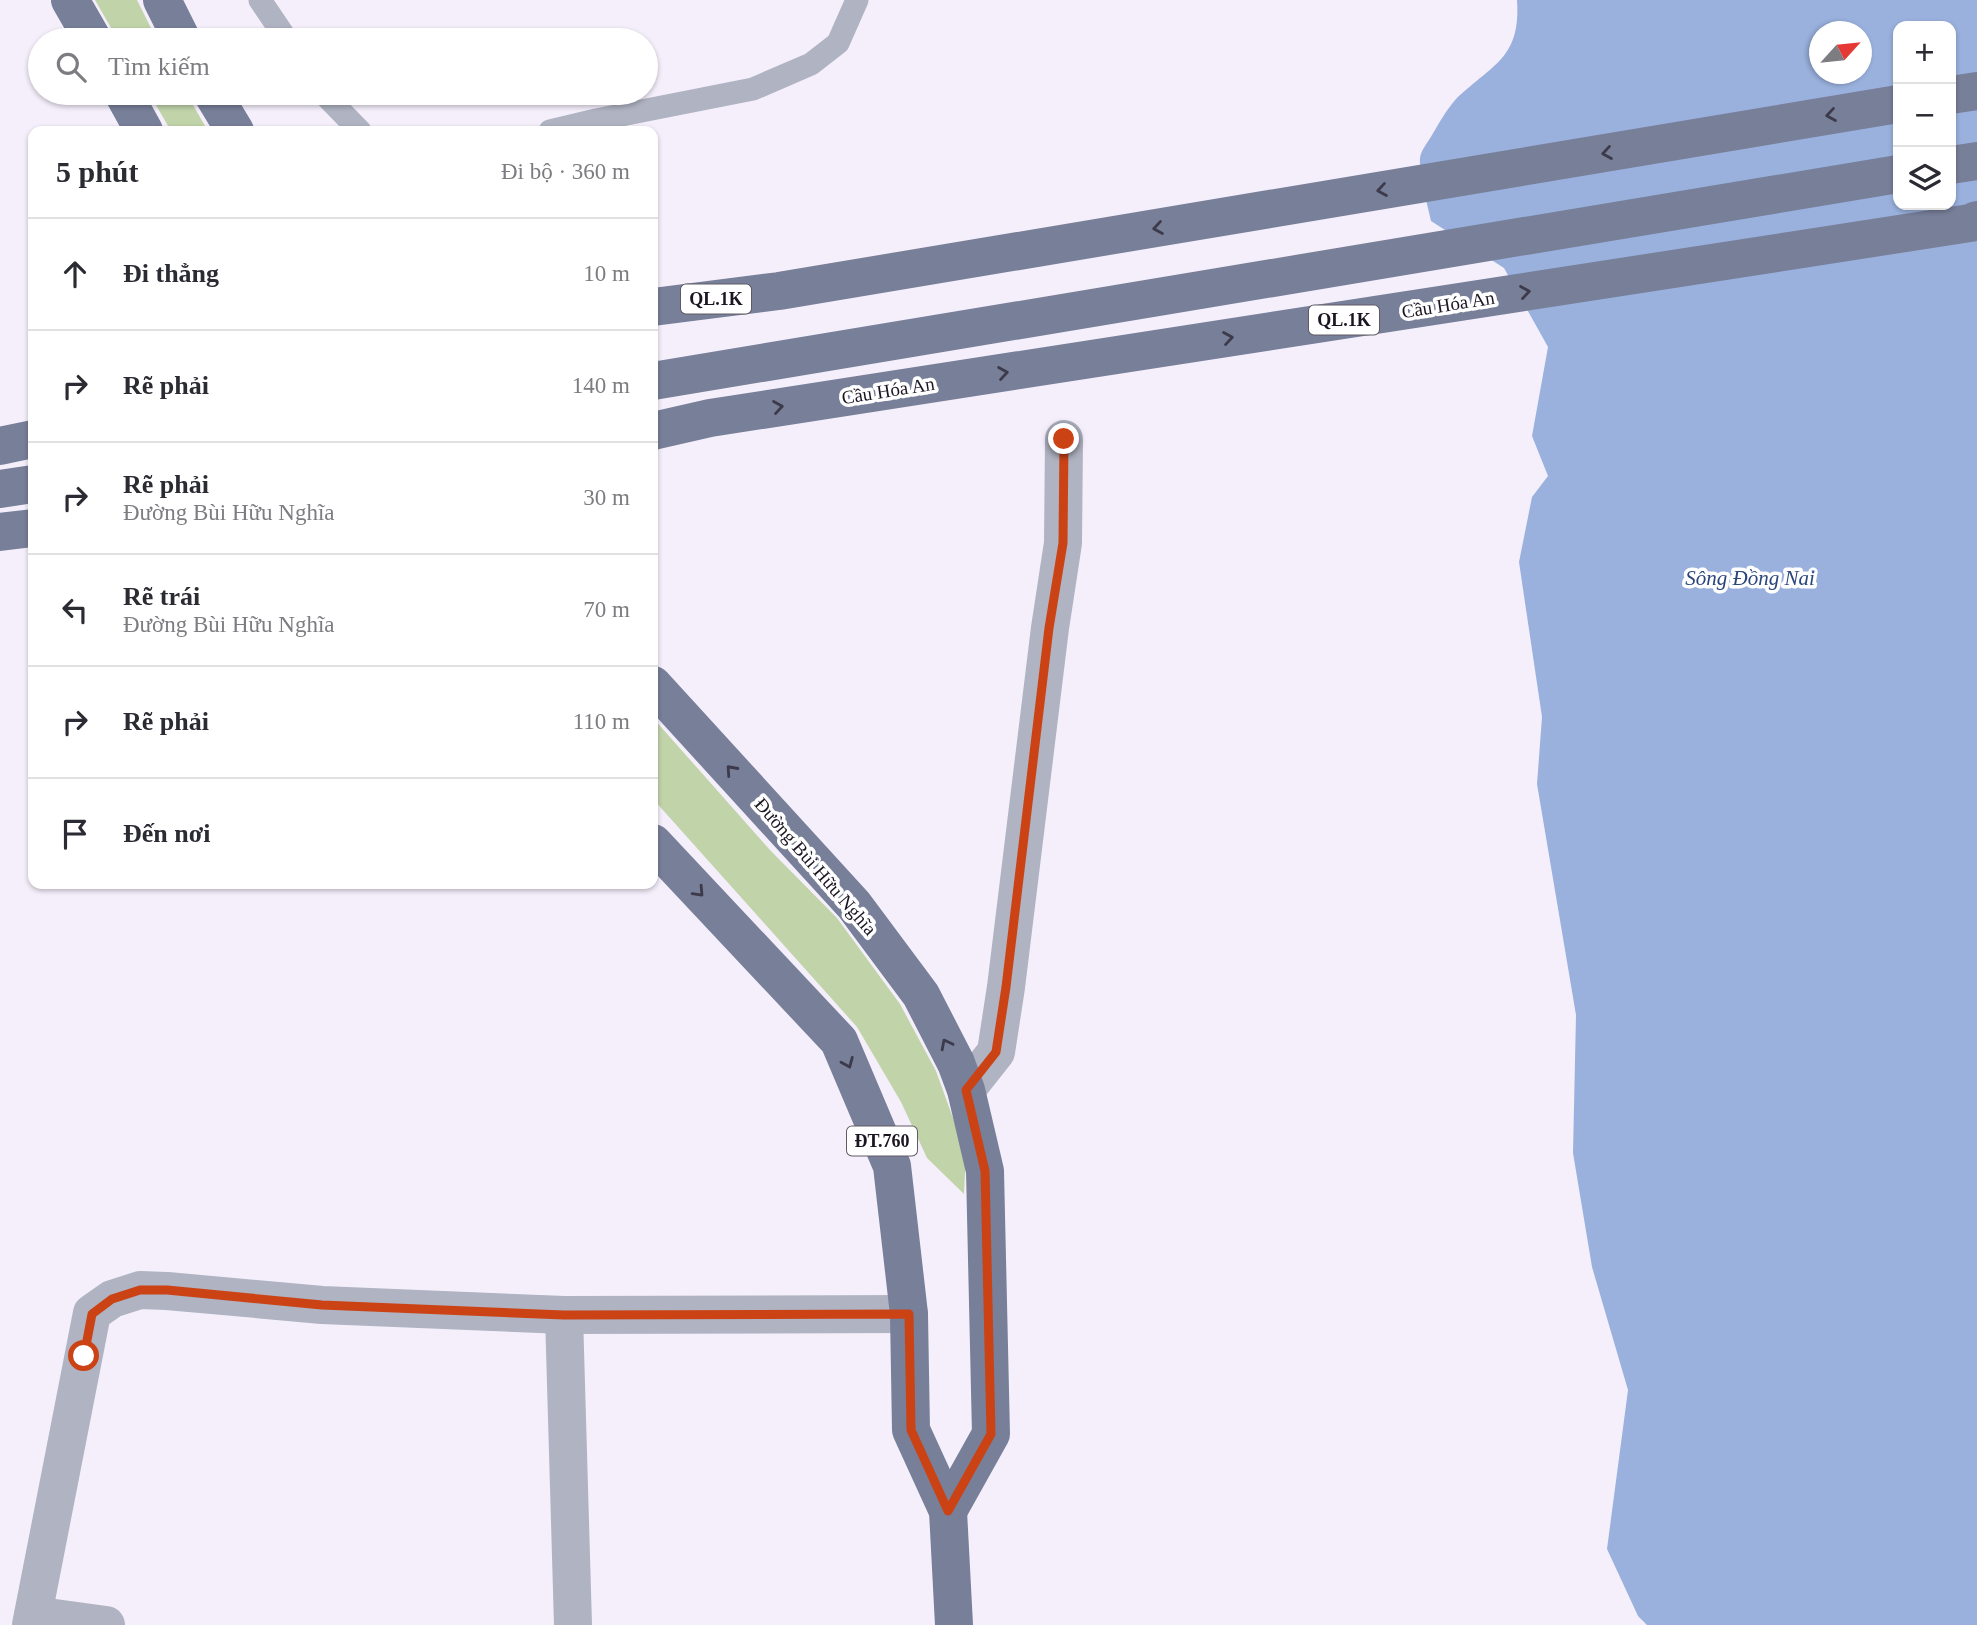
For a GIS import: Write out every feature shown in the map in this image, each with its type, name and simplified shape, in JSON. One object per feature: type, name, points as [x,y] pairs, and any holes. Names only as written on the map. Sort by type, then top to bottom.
[{"type":"main road","points":[[70,0],[86,28]]},
{"type":"main road","points":[[162,0],[175,28]]},
{"type":"main road","points":[[1956,94],[1977,91]]},
{"type":"main road","points":[[130,105],[141,126]]},
{"type":"main road","points":[[219,105],[231,126]]},
{"type":"main road","name":"QL.1K","points":[[658,306],[779,291],[1893,105]]},
{"type":"main road","points":[[1956,164],[1977,161]]},
{"type":"main road","points":[[658,380],[1893,175]]},
{"type":"main road","name":"Cầu Hóa An","points":[[681,424],[1929,230],[1977,220]]},
{"type":"main road","points":[[658,455],[681,424]]},
{"type":"main road","points":[[0,446],[28,440]]},
{"type":"main road","points":[[0,489],[28,485]]},
{"type":"main road","points":[[0,532],[28,529]]},
{"type":"main road","name":"Đường Bùi Hữu Nghĩa","points":[[658,690],[854,905],[921,995],[956,1063],[966,1090],[985,1171],[991,1434],[948,1511]]},
{"type":"main road","name":"ĐT.760","points":[[658,848],[839,1041],[892,1166],[909,1314],[911,1430],[948,1511],[954,1625]]},
{"type":"street","points":[[966,1090],[996,1052],[1006,987],[1049,628],[1063,543],[1064,439]]},
{"type":"street","points":[[106,1625],[32,1620],[92,1314],[112,1299],[140,1290],[167,1290],[322,1305],[564,1315],[909,1314]]},
{"type":"street","points":[[564,1315],[573,1625]]},
{"type":"lane","points":[[260,0],[279,28]]},
{"type":"lane","points":[[571,126],[753,89],[811,64],[838,43],[856,0]]},
{"type":"lane","points":[[335,105],[355,126]]},
{"type":"green space","points":[[95,0],[137,0],[151,28],[111,28]]},
{"type":"green space","points":[[156,105],[193,105],[205,126],[168,126]]},
{"type":"green space","points":[[658,724],[770,850],[837,918],[900,1004],[936,1071],[966,1154],[964,1194],[927,1158],[901,1102],[857,1027],[658,805]]},
{"type":"water","name":"Sông Đồng Nai","points":[[1517,0],[1977,0],[1977,1625],[1647,1625],[1638,1616],[1607,1549],[1628,1390],[1592,1267],[1573,1153],[1576,1015],[1537,784],[1542,717],[1519,562],[1532,497],[1548,476],[1532,436],[1548,347],[1504,268],[1431,221],[1420,166],[1423,149],[1449,107],[1502,58],[1514,35]]},
{"type":"route","points":[[84,1356],[92,1314],[112,1299],[140,1290],[167,1290],[322,1305],[564,1315],[909,1314],[911,1430],[948,1511],[991,1434],[985,1171],[966,1090],[996,1052],[1006,987],[1049,628],[1063,543],[1064,439]]}]
